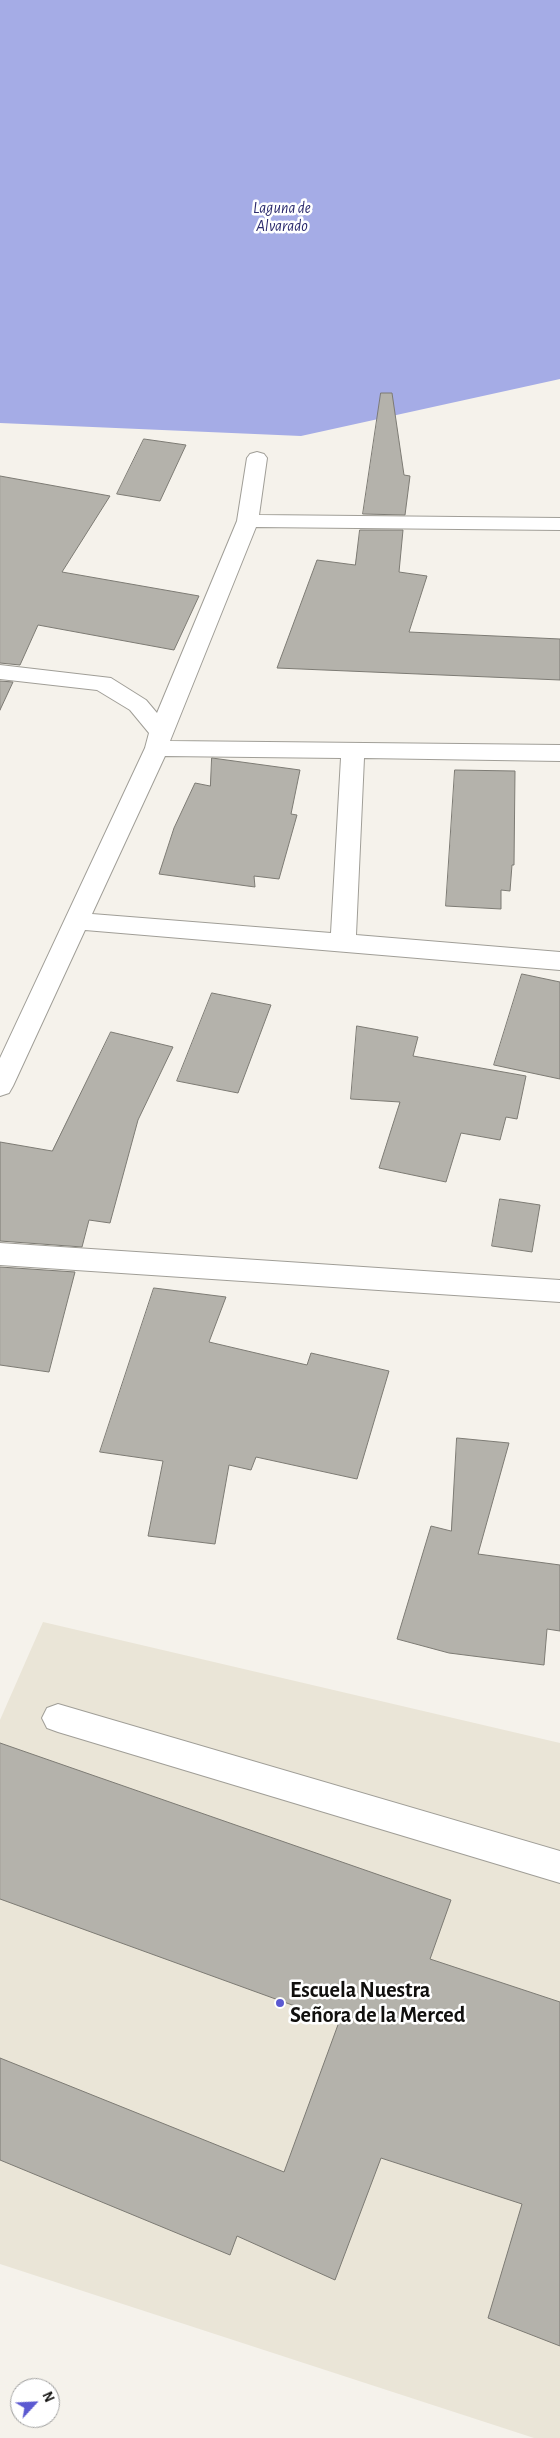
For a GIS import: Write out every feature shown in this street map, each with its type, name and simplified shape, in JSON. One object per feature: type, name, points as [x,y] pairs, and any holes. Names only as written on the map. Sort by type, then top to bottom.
[{"type":"street","points":[[0,1086],[159,740],[248,520],[257,458]]},
{"type":"street","points":[[248,520],[560,524]]},
{"type":"street","points":[[0,672],[103,683],[138,705],[159,740]]},
{"type":"street","points":[[159,740],[354,751],[560,753]]},
{"type":"street","points":[[343,943],[354,751]]},
{"type":"street","points":[[77,921],[560,961]]},
{"type":"street","points":[[0,1254],[560,1291]]},
{"type":"street","points":[[58,1718],[560,1867]]},
{"type":"shaded area","name":"Escuela Nuestra Señora de la Merced","points":[[43,1622],[560,1743],[560,2438],[534,2438],[0,2264],[0,1720]]},
{"type":"water","name":"Laguna de Alvarado","points":[[0,0],[560,0],[560,379],[301,436],[0,423]]},
{"type":"building","points":[[381,393],[392,393],[404,475],[410,476],[405,515],[363,514]]},
{"type":"building","points":[[144,439],[186,445],[160,501],[117,494]]},
{"type":"building","points":[[0,476],[110,496],[62,572],[199,596],[174,650],[38,625],[20,665],[0,663]]},
{"type":"building","points":[[360,530],[403,530],[399,572],[427,576],[409,632],[560,639],[560,680],[277,668],[317,560],[355,565]]},
{"type":"building","points":[[0,681],[13,682],[0,710]]},
{"type":"building","points":[[212,758],[300,770],[291,814],[297,815],[279,879],[254,876],[255,887],[159,874],[174,828],[195,783],[210,786]]},
{"type":"building","points":[[455,770],[515,771],[514,865],[512,865],[510,891],[501,890],[501,909],[446,906]]},
{"type":"building","points":[[522,974],[560,982],[560,1079],[494,1065]]},
{"type":"building","points":[[212,993],[271,1005],[238,1093],[177,1081]]},
{"type":"building","points":[[357,1026],[418,1037],[413,1056],[526,1076],[517,1119],[506,1117],[500,1140],[461,1133],[446,1182],[379,1168],[400,1102],[351,1099]]},
{"type":"building","points":[[111,1032],[173,1047],[138,1120],[110,1223],[89,1220],[82,1247],[0,1241],[0,1142],[52,1151]]},
{"type":"building","points":[[500,1199],[540,1205],[532,1252],[492,1246]]},
{"type":"building","points":[[0,1267],[75,1272],[49,1372],[0,1365]]},
{"type":"building","points":[[154,1288],[226,1297],[209,1342],[307,1365],[311,1353],[389,1371],[357,1479],[256,1457],[251,1470],[229,1465],[215,1544],[148,1536],[163,1461],[100,1452]]},
{"type":"building","points":[[457,1438],[509,1443],[478,1554],[560,1565],[560,1631],[547,1629],[544,1665],[449,1653],[397,1639],[431,1526],[451,1531]]},
{"type":"building","points":[[0,1743],[451,1900],[430,1959],[560,2002],[560,2346],[488,2318],[522,2204],[381,2158],[335,2280],[237,2236],[230,2255],[0,2160],[0,2058],[284,2172],[339,2022],[0,1899]]},
{"type":"place","name":"Escuela Nuestra Señora de la Merced","points":[[280,2003]]}]
